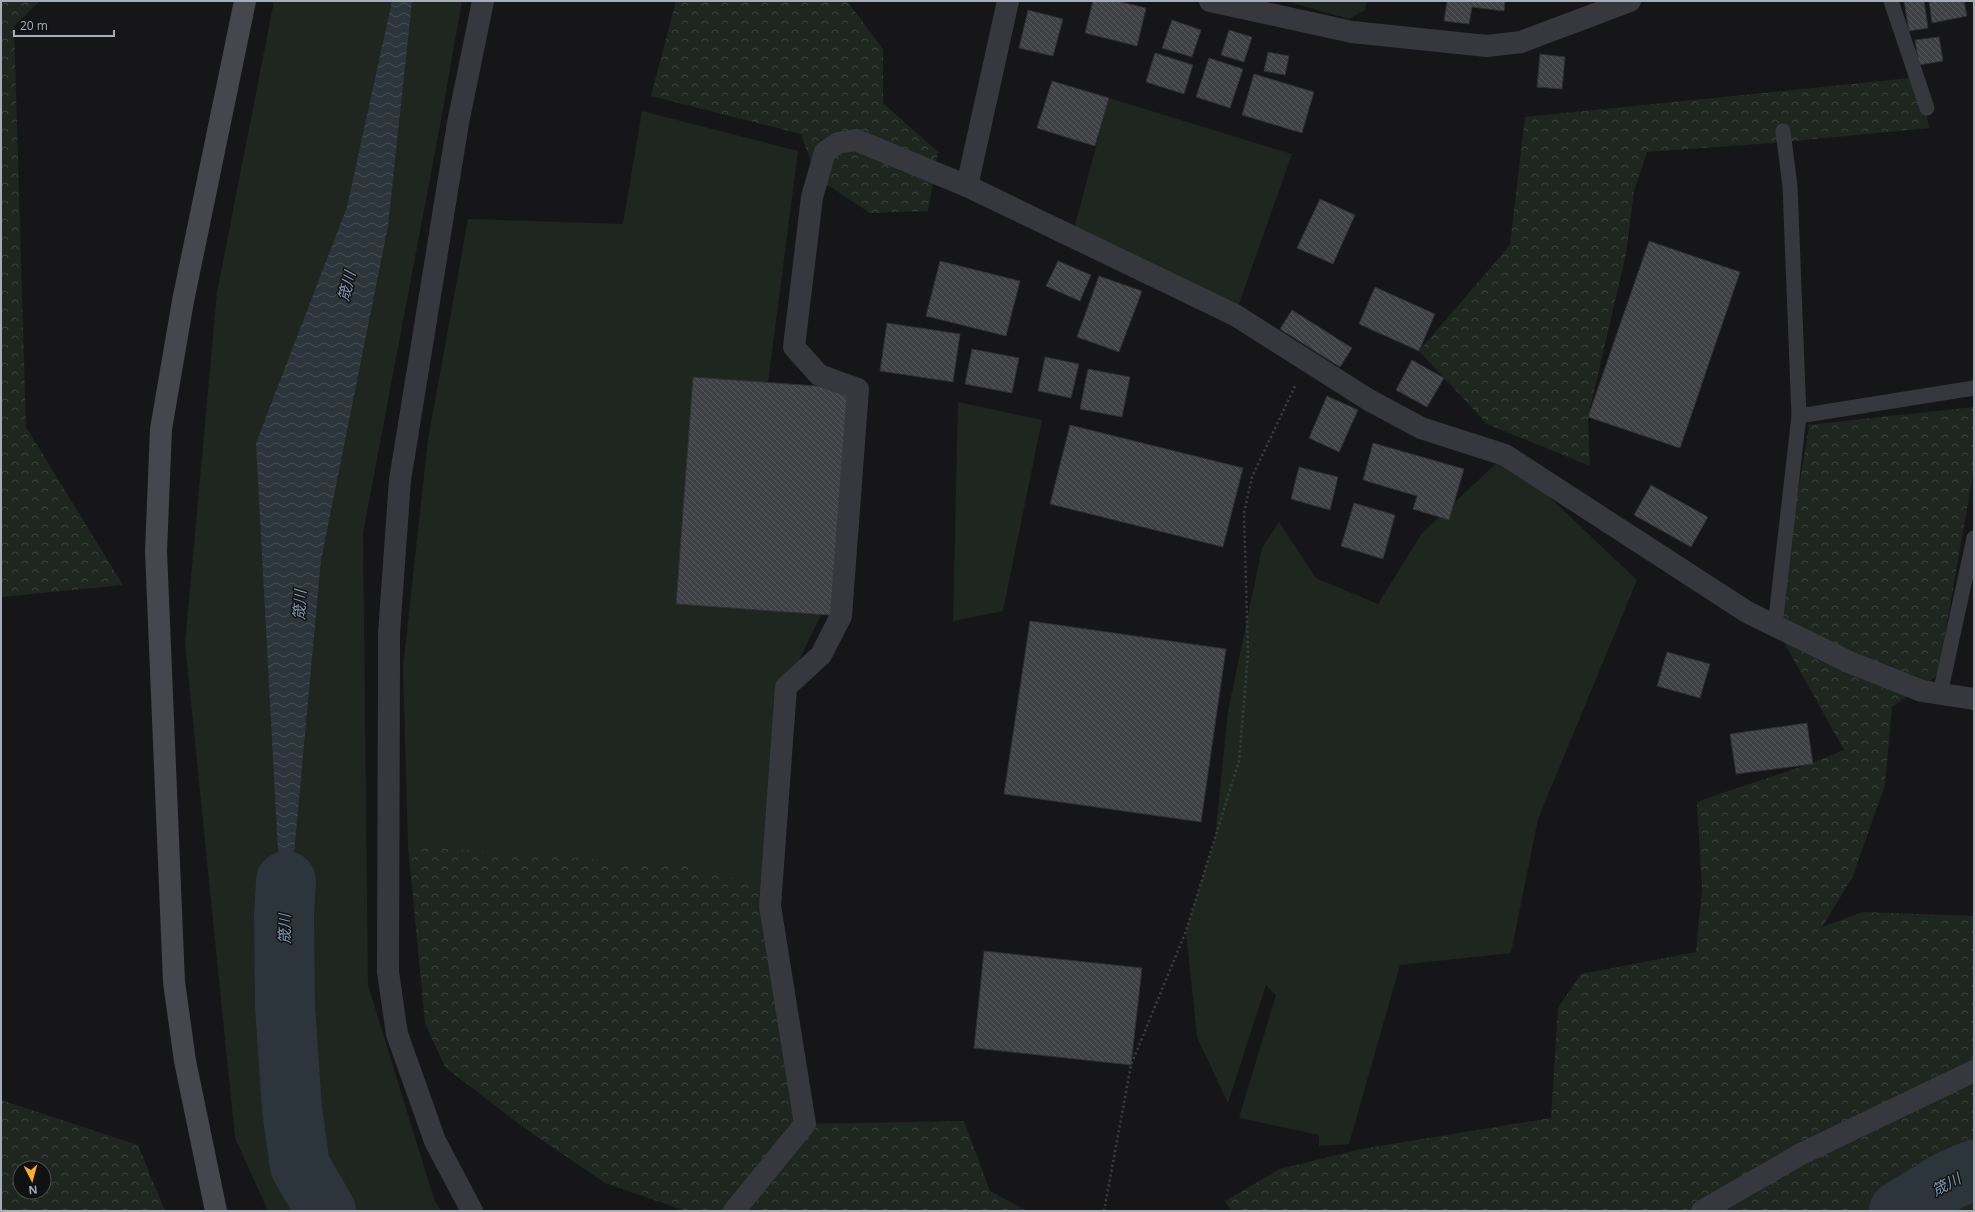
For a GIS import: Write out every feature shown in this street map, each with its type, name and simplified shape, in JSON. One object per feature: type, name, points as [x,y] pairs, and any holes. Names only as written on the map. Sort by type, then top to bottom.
[{"type":"street","points":[[216,1211],[185,1061],[174,982],[156,551],[157,492],[161,428],[182,301],[245,1]]},
{"type":"street","points":[[472,1211],[435,1141],[397,1034],[388,972],[389,632],[400,480],[458,123],[483,1]]},
{"type":"street","points":[[967,186],[1008,1]]},
{"type":"street","points":[[1210,1],[1352,32],[1487,46],[1521,42],[1630,1]]},
{"type":"street","points":[[734,1211],[805,1124],[770,906],[786,687],[821,655],[841,616],[858,389],[819,375],[794,347],[812,197],[825,152],[838,143],[856,140],[967,186],[1235,315],[1369,400],[1421,428],[1505,455],[1747,612],[1775,626],[1849,662],[1922,691],[1974,700]]},
{"type":"street","points":[[1702,1211],[1801,1154],[1974,1071]]},
{"type":"lane","points":[[1891,1],[1927,108]]},
{"type":"lane","points":[[1775,626],[1799,416],[1790,186],[1783,131]]},
{"type":"lane","points":[[1799,416],[1974,388]]},
{"type":"lane","points":[[1940,694],[1974,538]]},
{"type":"path","points":[[1104,1211],[1132,1065],[1186,931],[1239,761],[1248,654],[1244,513],[1252,477],[1307,360]]},
{"type":"green space","points":[[1,1],[40,1],[14,26],[26,427],[123,585],[1,597]]},
{"type":"green space","points":[[274,1],[462,1],[363,533],[368,985],[435,1202],[442,1211],[268,1211],[235,1138],[185,643],[217,292]]},
{"type":"green space","points":[[676,1],[847,1],[883,49],[883,103],[938,152],[928,211],[870,213],[817,178],[801,134],[651,96]]},
{"type":"green space","points":[[1286,1],[1367,1],[1365,10],[1349,19]]},
{"type":"green space","points":[[1920,77],[1929,128],[1772,143],[1647,152],[1634,191],[1626,254],[1588,417],[1590,466],[1487,424],[1419,351],[1510,245],[1525,117]]},
{"type":"green space","points":[[1109,98],[1292,154],[1235,315],[1072,236]]},
{"type":"green space","points":[[642,111],[798,151],[768,383],[693,377],[676,604],[821,615],[786,687],[772,888],[408,846],[403,667],[428,439],[468,219],[623,224]]},
{"type":"green space","points":[[958,402],[1042,420],[1003,611],[953,621]]},
{"type":"green space","points":[[1974,407],[1974,469],[1938,675],[1892,707],[1885,785],[1852,878],[1822,927],[1863,912],[1974,916],[1974,1146],[1850,1211],[1232,1211],[1225,1201],[1280,1169],[1361,1149],[1551,1118],[1558,1008],[1581,974],[1696,952],[1702,888],[1697,802],[1826,758],[1844,750],[1775,626],[1809,427],[1806,425]]},
{"type":"green space","points":[[1505,455],[1637,580],[1538,819],[1511,953],[1400,965],[1349,1144],[1319,1146],[1319,1135],[1239,1118],[1276,995],[1266,985],[1228,1103],[1197,1037],[1186,931],[1215,838],[1228,711],[1262,548],[1279,522],[1316,578],[1378,604],[1422,533]]},
{"type":"green space","points":[[408,846],[687,866],[772,888],[805,1124],[964,1121],[990,1191],[1027,1211],[686,1211],[605,1183],[527,1130],[445,1067],[425,1023]]},
{"type":"green space","points":[[1,1100],[138,1145],[165,1211],[1,1211]]},
{"type":"green space","points":[[1974,1122],[1974,1211],[1767,1211]]},
{"type":"water","points":[[392,1],[412,1],[388,226],[321,560],[284,963],[256,443],[347,207]]},
{"type":"building","points":[[1093,1],[1117,1],[1146,8],[1137,46],[1085,33]]},
{"type":"building","points":[[1447,1],[1505,1],[1504,11],[1472,7],[1469,24],[1444,21]]},
{"type":"building","points":[[1904,1],[1924,1],[1928,28],[1909,31]]},
{"type":"building","points":[[1929,1],[1964,1],[1967,16],[1932,23]]},
{"type":"building","points":[[1028,10],[1063,19],[1053,56],[1019,48]]},
{"type":"building","points":[[1172,20],[1201,30],[1192,57],[1162,48]]},
{"type":"building","points":[[1229,30],[1252,37],[1244,62],[1221,55]]},
{"type":"building","points":[[1939,37],[1943,61],[1919,65],[1915,40]]},
{"type":"building","points":[[1268,52],[1289,56],[1285,75],[1264,71]]},
{"type":"building","points":[[1155,53],[1193,65],[1184,94],[1146,82]]},
{"type":"building","points":[[1540,54],[1565,57],[1562,89],[1537,87]]},
{"type":"building","points":[[1209,58],[1243,69],[1230,108],[1196,97]]},
{"type":"building","points":[[1254,74],[1314,92],[1302,133],[1242,115]]},
{"type":"building","points":[[1052,81],[1109,98],[1095,146],[1037,128]]},
{"type":"building","points":[[1320,199],[1355,215],[1333,264],[1297,248]]},
{"type":"building","points":[[1649,241],[1740,272],[1680,448],[1588,417]]},
{"type":"building","points":[[940,261],[1020,281],[1006,336],[926,316]]},
{"type":"building","points":[[1058,261],[1091,275],[1080,301],[1046,286]]},
{"type":"building","points":[[1099,276],[1142,291],[1119,352],[1077,337]]},
{"type":"building","points":[[1375,287],[1435,314],[1419,351],[1359,324]]},
{"type":"building","points":[[1292,310],[1352,348],[1340,367],[1280,329]]},
{"type":"building","points":[[887,323],[960,334],[953,382],[880,371]]},
{"type":"building","points":[[972,349],[1019,358],[1012,393],[965,384]]},
{"type":"building","points":[[1045,357],[1079,364],[1071,398],[1038,391]]},
{"type":"building","points":[[1412,360],[1444,378],[1427,407],[1396,390]]},
{"type":"building","points":[[1088,369],[1130,377],[1122,417],[1080,409]]},
{"type":"building","points":[[693,377],[858,389],[841,616],[676,604]]},
{"type":"building","points":[[1327,396],[1358,410],[1339,452],[1309,438]]},
{"type":"building","points":[[1070,425],[1243,468],[1223,547],[1050,504]]},
{"type":"building","points":[[1373,443],[1464,469],[1449,520],[1413,509],[1417,496],[1363,480]]},
{"type":"building","points":[[1299,467],[1338,477],[1330,510],[1291,499]]},
{"type":"building","points":[[1651,485],[1708,517],[1691,547],[1634,515]]},
{"type":"building","points":[[1354,503],[1395,515],[1383,559],[1341,546]]},
{"type":"building","points":[[1030,621],[1226,649],[1201,822],[1004,794]]},
{"type":"building","points":[[1667,652],[1710,664],[1700,698],[1657,686]]},
{"type":"building","points":[[1807,723],[1813,764],[1736,774],[1730,734]]},
{"type":"building","points":[[984,951],[1142,968],[1131,1065],[974,1048]]},
{"type":"waterway","name":"筬川","points":[[286,881],[284,914],[285,1006],[292,1109],[300,1166],[326,1211]]},
{"type":"waterway","name":"筬川","points":[[1899,1211],[1950,1180],[1974,1170]]}]
